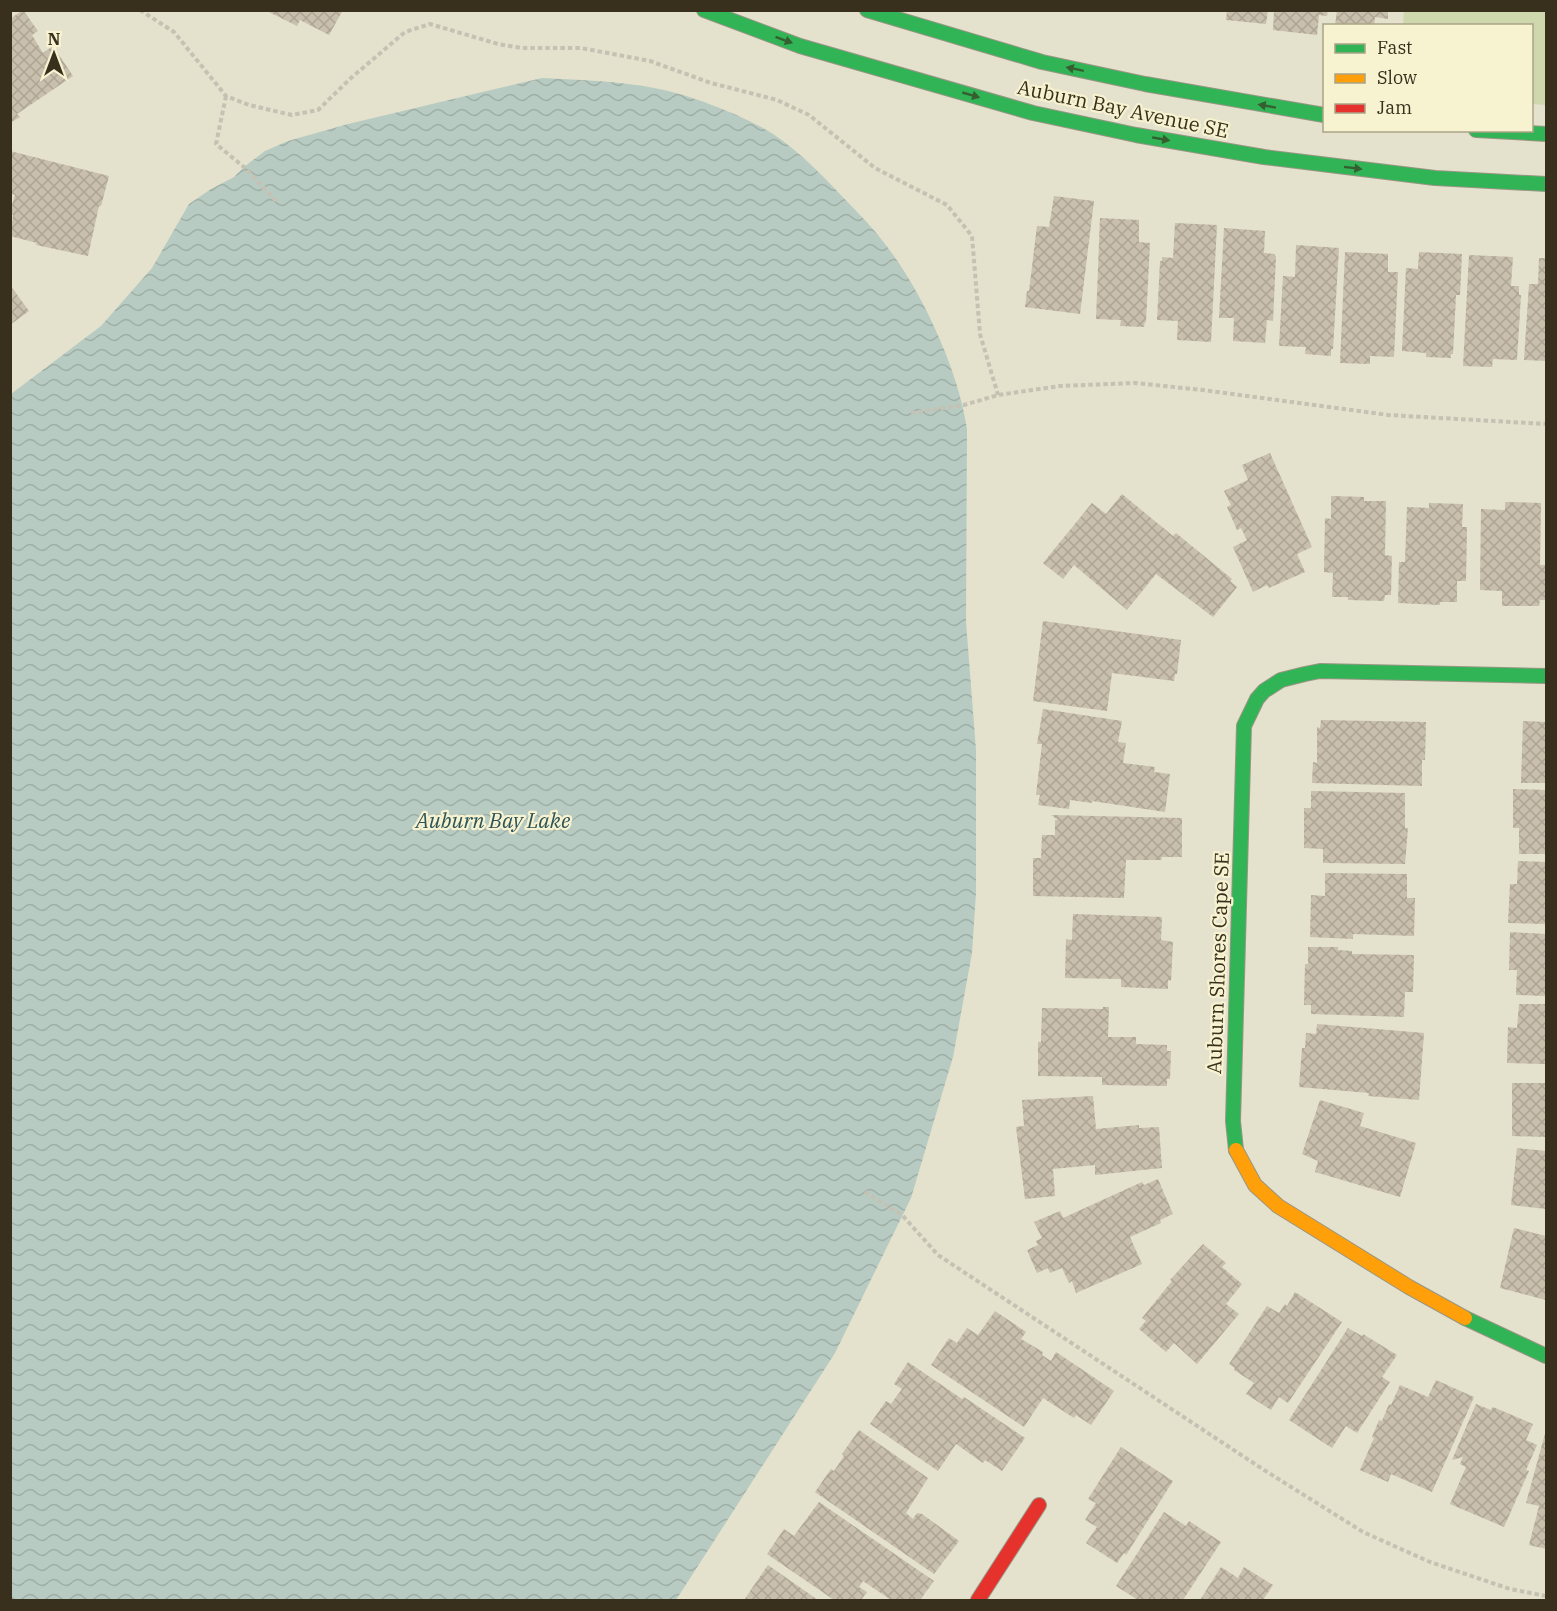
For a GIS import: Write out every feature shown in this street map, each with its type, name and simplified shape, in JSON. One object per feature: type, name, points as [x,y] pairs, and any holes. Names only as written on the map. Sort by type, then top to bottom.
[{"type":"street","name":"Auburn Bay Avenue SE","points":[[704,10],[730,15],[800,46],[1033,113],[1136,135],[1264,157],[1435,178],[1546,184]]},
{"type":"street","name":"Auburn Bay Avenue SE","points":[[867,10],[1042,62],[1145,84],[1323,115]]},
{"type":"street","points":[[1511,132],[1546,134]]},
{"type":"street","name":"Auburn Shores Cape SE","points":[[1546,676],[1320,671],[1289,676],[1270,685],[1254,701],[1244,726],[1233,1121],[1236,1153],[1255,1185],[1278,1206],[1442,1306],[1505,1340],[1546,1356]]},
{"type":"street","points":[[978,1600],[1039,1504]]},
{"type":"path","points":[[140,10],[174,32],[226,96],[249,105],[292,116],[318,110],[405,32],[430,24],[498,44],[520,48],[581,48],[650,61],[711,83],[777,100],[809,115],[876,168],[947,205],[972,236],[980,334],[998,395]]},
{"type":"path","points":[[226,96],[216,144],[244,167],[276,201]]},
{"type":"path","points":[[910,413],[964,405],[998,395],[1060,386],[1135,383],[1388,415],[1546,424]]},
{"type":"path","points":[[865,1192],[902,1215],[938,1255],[1255,1464],[1363,1532],[1430,1562],[1510,1589],[1546,1596]]},
{"type":"green space","points":[[1404,11],[1546,11],[1546,105],[1533,104],[1533,24],[1403,24]]},
{"type":"water","name":"Auburn Bay Lake","points":[[542,78],[645,86],[671,92],[738,116],[782,140],[829,182],[868,223],[892,254],[921,300],[955,379],[967,429],[966,622],[976,750],[976,893],[972,953],[953,1057],[911,1198],[835,1353],[676,1600],[11,1600],[11,394],[101,326],[152,268],[189,204],[234,177],[265,151],[288,141],[348,124]]},
{"type":"building","points":[[23,10],[38,31],[32,35],[43,53],[53,46],[73,76],[17,114],[20,117],[10,123],[10,19]]},
{"type":"building","points":[[270,10],[343,10],[329,35],[300,20],[297,26],[269,12]]},
{"type":"building","points":[[1227,10],[1268,10],[1266,24],[1226,20]]},
{"type":"building","points":[[1274,10],[1328,10],[1327,16],[1319,15],[1317,35],[1273,30]]},
{"type":"building","points":[[1337,10],[1388,10],[1388,19],[1375,17],[1374,24],[1335,24]]},
{"type":"building","points":[[10,151],[109,176],[101,206],[99,206],[88,256],[36,245],[37,243],[10,236],[13,215],[10,211],[15,195],[10,193]]},
{"type":"building","points":[[1054,196],[1094,201],[1080,314],[1025,307],[1037,226],[1049,227]]},
{"type":"building","points":[[1100,218],[1139,220],[1139,242],[1150,243],[1144,327],[1120,326],[1121,320],[1096,319]]},
{"type":"building","points":[[1175,223],[1217,225],[1211,342],[1177,340],[1178,321],[1157,320],[1160,261],[1162,257],[1173,258]]},
{"type":"building","points":[[1224,228],[1265,231],[1264,253],[1274,254],[1276,257],[1273,321],[1267,320],[1265,343],[1233,341],[1234,318],[1219,318]]},
{"type":"building","points":[[1296,245],[1339,248],[1331,356],[1305,354],[1306,347],[1279,346],[1283,276],[1295,277]]},
{"type":"building","points":[[1345,252],[1388,254],[1388,272],[1398,272],[1394,357],[1370,356],[1370,364],[1340,363]]},
{"type":"building","points":[[1419,252],[1462,254],[1460,295],[1456,295],[1451,358],[1426,357],[1426,353],[1402,351],[1406,268],[1418,269]]},
{"type":"building","points":[[1469,255],[1513,257],[1511,286],[1519,286],[1519,295],[1521,295],[1517,360],[1493,359],[1492,367],[1463,366]]},
{"type":"building","points":[[1539,258],[1546,258],[1546,361],[1524,360],[1529,284],[1538,284]]},
{"type":"building","points":[[10,285],[29,311],[10,325]]},
{"type":"building","points":[[1270,453],[1312,547],[1297,554],[1305,572],[1269,588],[1267,585],[1253,592],[1233,547],[1247,540],[1241,528],[1237,530],[1227,507],[1231,505],[1224,491],[1248,480],[1242,465]]},
{"type":"building","points":[[1122,494],[1173,536],[1176,533],[1232,579],[1230,581],[1237,587],[1213,617],[1156,574],[1127,610],[1074,565],[1063,579],[1043,563],[1092,503],[1106,514]]},
{"type":"building","points":[[1331,496],[1364,497],[1364,501],[1386,501],[1385,555],[1392,556],[1391,595],[1385,595],[1384,601],[1332,597],[1333,573],[1324,572],[1325,518],[1331,519]]},
{"type":"building","points":[[1505,502],[1541,503],[1540,565],[1546,565],[1546,600],[1540,600],[1539,606],[1502,606],[1502,591],[1480,590],[1481,509],[1505,510]]},
{"type":"building","points":[[1429,503],[1463,504],[1462,527],[1467,527],[1466,581],[1457,581],[1457,602],[1440,602],[1440,605],[1398,603],[1399,562],[1405,562],[1407,507],[1429,508]]},
{"type":"building","points":[[1043,621],[1181,640],[1177,674],[1175,674],[1174,681],[1112,673],[1107,711],[1033,701]]},
{"type":"building","points":[[1043,709],[1122,721],[1118,742],[1126,743],[1123,763],[1155,767],[1154,772],[1170,774],[1165,812],[1092,801],[1092,803],[1070,800],[1069,809],[1038,805],[1040,795],[1036,795],[1042,744],[1037,744]]},
{"type":"building","points":[[1321,720],[1426,722],[1422,786],[1312,783],[1313,762],[1317,763],[1317,727],[1320,728]]},
{"type":"building","points":[[1523,721],[1546,722],[1546,783],[1521,783]]},
{"type":"building","points":[[1513,789],[1546,790],[1546,854],[1519,854],[1519,828],[1513,828]]},
{"type":"building","points":[[1311,791],[1405,793],[1405,828],[1408,828],[1405,864],[1323,863],[1323,849],[1304,848],[1304,808],[1311,808]]},
{"type":"building","points":[[1051,815],[1182,818],[1182,857],[1162,857],[1161,860],[1126,860],[1124,898],[1033,896],[1033,858],[1041,858],[1042,835],[1055,835],[1055,820],[1058,820]]},
{"type":"building","points":[[1518,861],[1546,862],[1546,924],[1508,923],[1510,884],[1517,884]]},
{"type":"building","points":[[1325,873],[1407,874],[1407,898],[1415,898],[1414,936],[1353,934],[1353,939],[1310,937],[1311,895],[1325,896]]},
{"type":"building","points":[[1073,914],[1162,917],[1161,940],[1173,942],[1171,981],[1168,980],[1168,989],[1121,987],[1121,979],[1065,978],[1066,939],[1072,940]]},
{"type":"building","points":[[1510,932],[1546,934],[1546,996],[1516,995],[1517,970],[1509,970]]},
{"type":"building","points":[[1308,947],[1338,947],[1338,950],[1352,951],[1352,954],[1414,955],[1413,992],[1405,992],[1404,1017],[1311,1014],[1311,1005],[1304,1005],[1305,964],[1308,964]]},
{"type":"building","points":[[1519,1004],[1546,1004],[1546,1064],[1507,1063],[1508,1027],[1517,1028]]},
{"type":"building","points":[[1103,1007],[1109,1007],[1108,1037],[1136,1037],[1136,1044],[1167,1045],[1167,1051],[1171,1051],[1170,1079],[1167,1079],[1167,1086],[1102,1085],[1102,1077],[1038,1076],[1038,1042],[1041,1042],[1042,1008],[1103,1009]]},
{"type":"building","points":[[1317,1024],[1424,1033],[1419,1100],[1299,1087],[1302,1048],[1305,1048],[1306,1033],[1316,1034]]},
{"type":"building","points":[[1512,1083],[1546,1083],[1546,1137],[1512,1136]]},
{"type":"building","points":[[1093,1096],[1096,1129],[1139,1125],[1139,1128],[1159,1127],[1162,1168],[1095,1175],[1095,1165],[1053,1169],[1055,1196],[1025,1199],[1016,1127],[1024,1126],[1022,1100]]},
{"type":"building","points":[[1320,1100],[1364,1113],[1360,1126],[1416,1143],[1400,1197],[1315,1172],[1318,1161],[1302,1154]]},
{"type":"building","points":[[1517,1148],[1546,1151],[1546,1209],[1511,1205]]},
{"type":"building","points":[[1158,1179],[1173,1214],[1160,1220],[1161,1223],[1130,1237],[1142,1264],[1076,1293],[1072,1281],[1069,1283],[1062,1268],[1050,1273],[1048,1268],[1037,1273],[1027,1250],[1038,1245],[1036,1241],[1042,1238],[1034,1222],[1060,1211],[1063,1218],[1142,1182],[1144,1185]]},
{"type":"building","points":[[1514,1228],[1546,1236],[1546,1300],[1500,1288]]},
{"type":"building","points":[[1203,1244],[1226,1263],[1222,1267],[1242,1284],[1226,1304],[1239,1314],[1197,1364],[1174,1343],[1166,1352],[1139,1329],[1146,1321],[1142,1318],[1172,1281],[1170,1280]]},
{"type":"building","points":[[1295,1292],[1342,1322],[1288,1403],[1279,1397],[1271,1410],[1246,1394],[1254,1383],[1229,1364],[1267,1306],[1279,1313],[1285,1304],[1287,1306]]},
{"type":"building","points":[[995,1311],[1026,1332],[1021,1339],[1043,1352],[1042,1355],[1051,1361],[1056,1352],[1114,1391],[1091,1425],[1076,1415],[1074,1418],[1043,1398],[1024,1427],[931,1365],[949,1338],[957,1343],[967,1328],[978,1335]]},
{"type":"building","points":[[1348,1328],[1362,1336],[1363,1334],[1397,1355],[1382,1377],[1390,1382],[1357,1433],[1346,1426],[1332,1448],[1289,1420]]},
{"type":"building","points":[[908,1362],[1025,1438],[1002,1471],[985,1460],[983,1463],[956,1444],[938,1471],[870,1424],[886,1401],[891,1404],[902,1389],[894,1384]]},
{"type":"building","points":[[1436,1380],[1474,1397],[1432,1492],[1391,1474],[1388,1482],[1360,1470],[1379,1420],[1382,1421],[1400,1385],[1428,1397]]},
{"type":"building","points":[[1476,1404],[1491,1410],[1493,1407],[1533,1424],[1526,1440],[1537,1445],[1526,1470],[1529,1471],[1504,1527],[1450,1504],[1466,1467],[1460,1464],[1463,1457],[1452,1460]]},
{"type":"building","points":[[859,1430],[928,1478],[906,1513],[913,1519],[917,1513],[922,1514],[959,1541],[934,1574],[815,1492],[831,1469],[834,1471],[844,1456],[842,1454]]},
{"type":"building","points":[[1546,1430],[1546,1549],[1529,1545],[1539,1506],[1526,1503]]},
{"type":"building","points":[[1121,1447],[1173,1481],[1126,1555],[1124,1553],[1117,1563],[1086,1543],[1097,1527],[1085,1520],[1096,1503],[1088,1499]]},
{"type":"building","points":[[819,1502],[934,1581],[920,1600],[891,1600],[863,1581],[859,1587],[867,1592],[861,1600],[834,1600],[767,1554],[784,1529],[794,1536]]},
{"type":"building","points":[[1164,1512],[1186,1526],[1189,1521],[1221,1542],[1183,1600],[1138,1600],[1116,1586]]},
{"type":"building","points":[[768,1565],[818,1600],[744,1600]]},
{"type":"building","points":[[1221,1567],[1238,1578],[1244,1567],[1273,1585],[1263,1600],[1200,1600]]},
{"type":"traffic: fast","points":[[704,10],[800,46],[1033,113],[1136,135],[1264,157],[1435,178],[1546,184]]},
{"type":"traffic: fast","points":[[867,10],[1042,62],[1145,84],[1323,115]]},
{"type":"traffic: fast","points":[[1511,132],[1546,134]]},
{"type":"traffic: fast","points":[[1236,1150],[1233,1121],[1244,726],[1257,699],[1264,691],[1281,680],[1320,671],[1546,676]]},
{"type":"traffic: fast","points":[[1465,1318],[1546,1356]]},
{"type":"traffic: slow","points":[[1236,1150],[1255,1185],[1278,1206],[1409,1287],[1465,1318]]},
{"type":"traffic: jam","points":[[978,1600],[1039,1505]]}]
